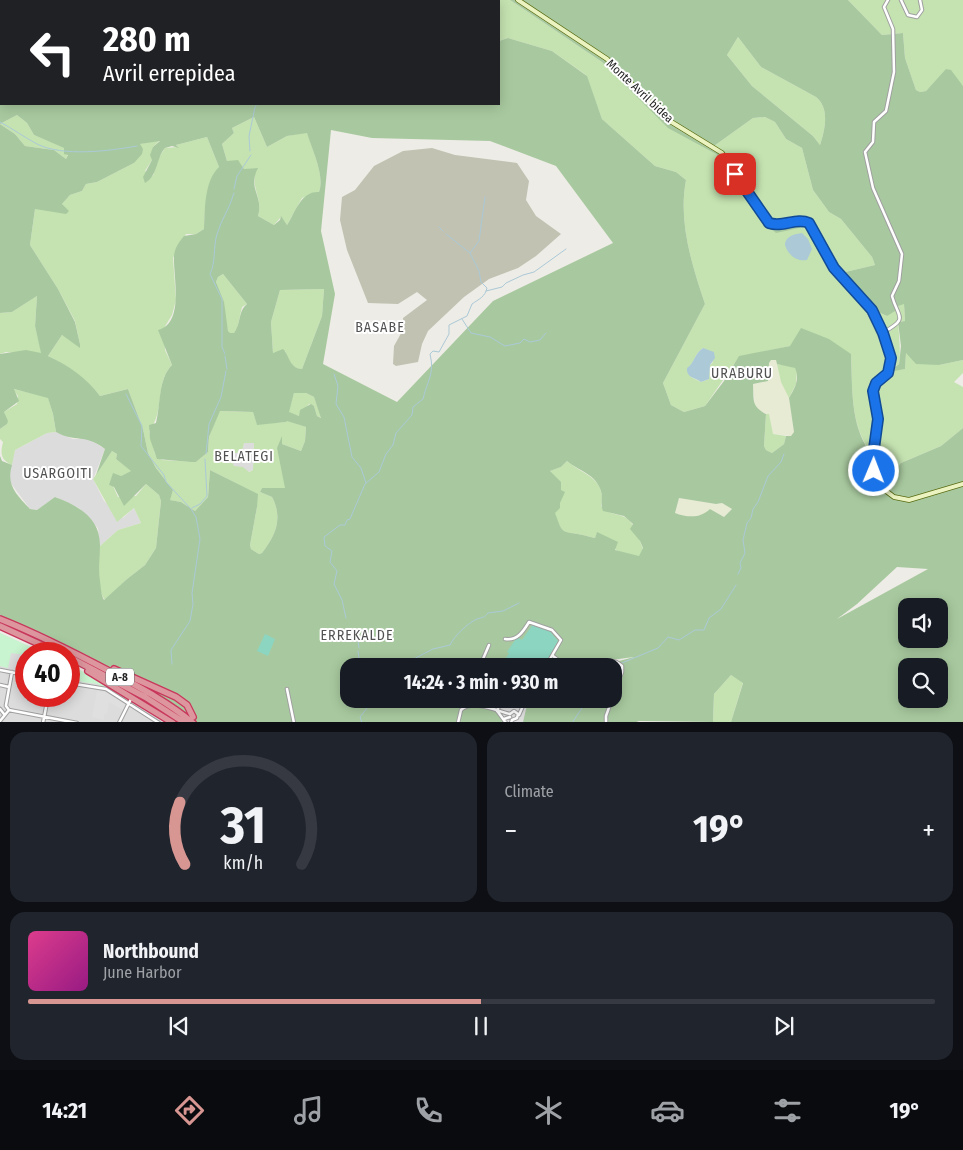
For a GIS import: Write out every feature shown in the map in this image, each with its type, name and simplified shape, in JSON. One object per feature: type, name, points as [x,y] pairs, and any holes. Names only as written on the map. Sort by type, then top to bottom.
[{"type":"highway","name":"A-8","points":[[0,619],[51,642]]},
{"type":"highway","points":[[0,626],[36,642]]},
{"type":"highway","points":[[80,655],[176,697],[187,705],[193,720]]},
{"type":"highway","name":"A-8","points":[[80,657],[128,681],[185,720]]},
{"type":"highway","name":"A-8","points":[[80,664],[151,700],[185,720],[193,720]]},
{"type":"highway","points":[[80,666],[173,722]]},
{"type":"street","name":"Monte Avril bidea","points":[[518,0],[607,60],[665,118],[722,153],[767,222],[775,225],[802,221],[809,223],[834,268],[872,310],[883,333]]},
{"type":"street","points":[[888,0],[884,7],[892,22],[894,72],[886,111],[874,122],[873,142],[865,151],[873,188],[885,218],[900,245],[902,256],[899,281],[892,295],[899,311],[899,320],[896,326],[883,333],[891,362],[888,373],[876,383],[873,391],[878,419],[873,461],[878,480],[890,495],[897,498],[909,500],[963,484]]},
{"type":"street","points":[[901,0],[908,15],[917,17],[922,10],[920,0]]},
{"type":"street","points":[[505,639],[513,640],[523,633],[530,622],[552,630],[561,640],[553,656],[556,658]]},
{"type":"street","points":[[483,658],[489,645]]},
{"type":"street","points":[[0,670],[15,673]]},
{"type":"street","points":[[12,672],[6,706],[9,710],[77,722]]},
{"type":"street","points":[[80,684],[106,689],[130,701],[159,722]]},
{"type":"street","points":[[0,685],[9,687]]},
{"type":"street","points":[[287,689],[294,722]]},
{"type":"street","points":[[119,722],[130,701]]},
{"type":"street","points":[[4,714],[0,709],[6,706]]},
{"type":"street","points":[[43,722],[46,707]]},
{"type":"street","points":[[458,722],[461,710],[464,708]]},
{"type":"street","points":[[482,708],[497,711],[511,718]]},
{"type":"street","points":[[504,719],[516,719],[522,708]]},
{"type":"street","points":[[606,722],[609,708]]},
{"type":"street","points":[[0,721],[9,710]]},
{"type":"street","points":[[497,711],[506,722]]},
{"type":"street","points":[[511,718],[516,712],[518,716]]},
{"type":"shaded area","points":[[432,148],[455,155],[517,163],[529,181],[526,200],[536,216],[561,234],[536,256],[518,268],[489,279],[464,297],[428,331],[422,344],[418,362],[396,366],[393,364],[394,346],[404,328],[403,318],[427,300],[417,292],[398,304],[368,303],[347,250],[340,220],[342,197],[355,190],[374,166],[403,151]]},
{"type":"shaded area","points":[[776,360],[789,398],[794,432],[791,436],[773,434],[769,415],[756,409],[755,406],[753,384],[764,382],[769,376],[769,362]]},
{"type":"shaded area","points":[[56,432],[73,439],[89,439],[105,449],[93,479],[104,501],[123,518],[134,508],[141,523],[118,530],[100,546],[98,528],[79,508],[56,497],[37,510],[30,509],[10,482],[8,474],[15,450],[47,433]]},
{"type":"shaded area","points":[[254,442],[253,470],[248,472],[234,466],[228,454],[242,452],[244,443]]},
{"type":"shaded area","points":[[679,498],[716,504],[722,503],[732,509],[724,517],[710,509],[704,515],[685,517],[675,513]]},
{"type":"shaded area","points":[[0,633],[20,642],[15,642],[15,707],[80,707],[80,671],[167,722],[0,722]]},
{"type":"shaded area","points":[[97,691],[109,693],[126,703],[123,710],[109,702],[107,714],[104,714],[104,720],[92,717]]},
{"type":"shaded area","points":[[500,708],[526,708],[523,722],[504,722],[499,715]]},
{"type":"green space","points":[[500,0],[510,0],[602,62],[699,143],[716,154],[776,232],[804,227],[814,235],[839,280],[864,308],[894,370],[905,369],[906,353],[939,365],[963,360],[963,373],[954,382],[963,387],[963,428],[941,446],[901,463],[893,473],[868,449],[861,435],[856,420],[852,388],[851,354],[790,346],[739,357],[705,406],[684,412],[671,405],[663,383],[705,304],[691,259],[685,227],[684,196],[686,180],[676,172],[655,166],[602,119],[586,75],[552,51],[508,38],[500,41]],"holes":[[[703,348],[713,362],[710,365],[709,379],[701,382],[691,377],[687,369]]]},
{"type":"green space","points":[[510,0],[848,0],[882,35],[903,33],[905,58],[916,90],[920,92],[926,91],[946,69],[951,70],[963,86],[963,360],[939,365],[916,364],[906,353],[905,369],[894,371],[864,308],[839,280],[814,235],[804,227],[776,233],[766,224],[716,154],[668,128],[602,62]],"holes":[[[738,37],[761,67],[816,97],[820,102],[825,113],[820,145],[813,136],[752,86],[727,55]],[[765,117],[775,122],[786,139],[802,148],[813,190],[829,212],[841,219],[872,257],[875,265],[841,273],[829,259],[812,224],[806,221],[771,224],[727,157],[714,146],[753,118]],[[904,304],[905,321],[898,322],[901,346],[899,364],[895,367],[892,354],[874,310],[887,316],[895,311],[895,307]]]},
{"type":"green space","points":[[848,0],[963,0],[963,86],[947,69],[926,91],[920,92],[916,90],[905,58],[903,33],[882,35]]},
{"type":"green space","points":[[738,37],[761,67],[816,97],[820,102],[825,113],[825,120],[820,145],[813,136],[752,86],[727,55]]},
{"type":"green space","points":[[508,38],[552,51],[587,76],[602,119],[655,166],[676,172],[686,180],[684,196],[685,227],[691,259],[705,304],[663,383],[671,405],[684,412],[705,406],[724,381],[739,356],[790,346],[801,328],[829,339],[851,354],[852,388],[856,420],[861,435],[868,449],[892,473],[901,463],[941,446],[963,428],[963,722],[731,722],[743,683],[731,675],[714,694],[713,722],[195,722],[80,660],[80,642],[43,642],[0,622],[0,456],[2,461],[12,465],[10,472],[11,484],[30,509],[37,510],[55,497],[72,504],[92,520],[99,536],[99,576],[104,600],[145,565],[156,548],[161,501],[159,495],[146,484],[124,506],[114,487],[109,485],[113,473],[121,476],[131,471],[116,459],[117,454],[112,451],[96,475],[105,449],[92,441],[69,437],[56,432],[48,398],[14,389],[19,401],[4,412],[8,421],[0,429],[0,354],[26,350],[41,353],[35,326],[37,296],[12,312],[0,313],[0,124],[0,105],[500,105],[500,41]],"holes":[[[17,115],[27,123],[34,135],[64,148],[64,154],[68,155],[66,159],[54,150],[25,146],[15,134],[0,124]],[[254,117],[267,147],[287,136],[307,133],[319,170],[319,192],[303,198],[287,225],[281,216],[280,220],[274,225],[258,216],[259,203],[254,182],[258,168],[244,169],[238,160],[227,161],[222,144],[234,133],[232,128]],[[331,130],[372,138],[490,141],[556,166],[613,243],[493,301],[397,402],[323,364],[335,294],[321,231]],[[207,137],[219,167],[210,180],[208,188],[204,229],[196,234],[184,236],[175,251],[175,309],[172,318],[166,326],[158,330],[172,365],[167,371],[162,384],[156,423],[149,425],[150,439],[157,459],[196,462],[208,452],[209,437],[220,411],[253,412],[257,425],[287,421],[306,427],[305,441],[301,451],[282,444],[282,436],[277,448],[285,488],[262,488],[260,492],[272,497],[277,512],[277,519],[271,540],[262,553],[259,554],[251,549],[250,545],[258,494],[210,470],[208,497],[195,511],[181,502],[170,500],[173,490],[156,468],[148,453],[143,429],[128,389],[100,396],[77,373],[48,356],[62,335],[80,348],[80,344],[75,322],[58,289],[30,245],[35,209],[66,214],[69,211],[62,204],[70,195],[82,191],[86,184],[97,182],[134,163],[142,154],[143,149],[140,144],[160,141],[153,147],[150,155],[152,160],[143,177],[145,183],[155,171],[165,148],[172,146],[179,148],[176,145]],[[223,274],[247,304],[242,310],[234,333],[228,331],[224,302],[216,282],[218,277]],[[324,289],[322,316],[302,369],[292,364],[283,349],[273,353],[271,322],[280,290]],[[771,360],[776,360],[777,364],[795,368],[797,380],[789,398],[794,432],[791,436],[786,436],[784,444],[772,453],[766,450],[764,446],[766,414],[754,402],[753,394],[753,384],[768,381],[769,363]],[[294,393],[306,393],[314,397],[321,418],[317,416],[314,406],[311,404],[300,410],[299,416],[289,412]],[[567,461],[595,480],[601,491],[603,511],[624,516],[633,524],[630,529],[643,548],[639,556],[615,550],[618,542],[597,532],[595,538],[567,532],[562,529],[555,513],[560,508],[565,492],[561,490],[561,482],[550,471],[561,467]],[[679,498],[716,504],[722,503],[732,509],[724,517],[710,509],[698,516],[685,516],[675,513]],[[897,567],[928,569],[837,619],[857,604]]]},
{"type":"green space","points":[[17,115],[27,123],[34,135],[65,148],[68,154],[66,159],[54,150],[25,146],[15,134],[0,124]]},
{"type":"green space","points":[[254,117],[267,147],[287,136],[307,132],[317,162],[320,178],[319,192],[302,198],[287,225],[281,217],[274,225],[258,216],[259,205],[254,179],[255,174],[227,161],[222,144],[234,133],[232,128]]},
{"type":"green space","points":[[765,117],[775,122],[786,139],[802,148],[813,190],[829,212],[841,219],[872,257],[875,265],[841,273],[829,259],[812,224],[771,224],[714,146],[753,118]]},
{"type":"green space","points":[[207,137],[219,167],[205,208],[204,229],[196,234],[186,234],[173,258],[176,300],[172,315],[164,328],[165,350],[172,365],[163,380],[157,414],[149,431],[155,454],[162,460],[196,462],[208,452],[209,437],[219,411],[253,412],[257,424],[286,422],[286,420],[306,427],[305,441],[301,451],[282,444],[280,440],[286,488],[262,488],[260,492],[272,497],[277,512],[277,519],[271,540],[262,553],[259,554],[251,549],[250,545],[257,507],[257,494],[210,470],[208,497],[195,511],[181,502],[169,500],[173,490],[156,468],[148,453],[143,429],[128,389],[100,396],[76,373],[48,356],[62,335],[80,344],[75,321],[58,289],[30,245],[35,209],[64,208],[62,204],[70,195],[82,191],[86,184],[97,182],[134,163],[139,144],[160,140],[153,147],[152,160],[145,171],[153,176],[158,159],[165,148],[178,147],[176,145]],"holes":[[[244,443],[254,443],[253,470],[249,472],[243,467],[234,466],[228,454],[242,452]]]},
{"type":"green space","points":[[223,274],[247,304],[242,307],[237,329],[234,333],[230,334],[216,282],[218,277]]},
{"type":"green space","points":[[324,289],[322,316],[302,369],[298,369],[291,363],[285,351],[273,353],[271,322],[280,290]]},
{"type":"green space","points":[[37,296],[35,326],[42,354],[6,352],[0,354],[0,313],[12,312]]},
{"type":"green space","points":[[904,303],[905,321],[898,322],[899,364],[894,367],[894,361],[874,310],[887,316],[895,307]]},
{"type":"green space","points":[[777,364],[793,366],[797,370],[796,384],[789,398],[781,382]]},
{"type":"green space","points":[[13,389],[48,397],[56,432],[47,433],[15,450],[12,465],[2,456],[3,442],[0,439],[0,429],[7,424],[4,412],[17,404],[18,396]]},
{"type":"green space","points":[[294,393],[306,393],[314,397],[322,418],[317,416],[314,406],[309,404],[299,416],[288,413]]},
{"type":"green space","points":[[766,414],[769,414],[773,434],[786,436],[784,444],[772,453],[766,450],[764,446]]},
{"type":"green space","points":[[112,451],[117,454],[116,459],[132,471],[109,485],[113,486],[118,497],[136,496],[146,484],[159,495],[161,501],[156,548],[145,565],[105,600],[98,582],[100,546],[118,530],[141,523],[134,508],[117,522],[93,479]]},
{"type":"green space","points":[[567,461],[597,483],[602,497],[601,506],[604,509],[626,518],[633,525],[643,549],[639,557],[617,551],[605,538],[597,533],[595,538],[567,532],[562,529],[554,513],[559,501],[560,491],[550,471],[561,467]]},
{"type":"green space","points":[[533,624],[548,629],[558,641],[548,658],[506,658],[509,653],[507,652],[517,637],[522,640]]},
{"type":"green space","points":[[0,633],[20,642],[15,642],[15,654],[11,653],[8,668],[0,666]]},
{"type":"green space","points":[[265,634],[275,639],[268,656],[257,651]]},
{"type":"green space","points":[[80,670],[131,699],[129,702],[101,688],[98,684],[80,680]]},
{"type":"green space","points":[[731,675],[743,682],[731,722],[713,722],[714,694]]},
{"type":"water","points":[[802,233],[808,239],[812,249],[807,260],[793,257],[785,245],[787,239]]},
{"type":"water","points":[[703,348],[714,352],[715,358],[710,365],[709,379],[701,382],[689,376],[687,368]]},
{"type":"waterway","points":[[250,151],[249,136],[256,105]]},
{"type":"waterway","points":[[0,122],[37,144],[48,148],[86,152],[137,146]]},
{"type":"waterway","points":[[234,189],[237,176],[251,155]]},
{"type":"waterway","points":[[225,354],[222,347],[222,299],[210,274],[217,234],[234,193]]},
{"type":"waterway","points":[[346,618],[342,600],[334,584],[337,571],[330,562],[332,551],[325,546],[324,537],[340,525],[345,525],[347,520],[350,519],[365,484],[379,472],[386,454],[393,445],[396,433],[412,415],[413,407],[423,399],[432,367],[430,354],[433,351],[439,352],[449,334],[449,325],[467,316],[472,304],[485,294],[487,288],[481,282],[479,271],[470,253],[479,241],[485,197]]},
{"type":"waterway","points":[[439,227],[443,231]]},
{"type":"waterway","points":[[446,234],[470,253]]},
{"type":"waterway","points":[[486,291],[502,287],[523,275],[534,272],[566,249]]},
{"type":"waterway","points":[[462,319],[471,333],[490,337],[505,346],[520,343],[524,339],[530,342],[540,340],[546,333]]},
{"type":"waterway","points":[[225,356],[227,369]]},
{"type":"waterway","points":[[206,454],[209,424],[221,397],[226,371]]},
{"type":"waterway","points":[[334,374],[338,386],[336,404],[344,417],[352,457],[361,468],[366,483]]},
{"type":"waterway","points":[[126,394],[142,426],[141,446],[164,475],[166,482],[191,509],[196,517],[200,539],[190,621],[171,650],[172,664]]},
{"type":"waterway","points":[[738,574],[741,568],[740,563],[745,553],[743,540],[747,523],[751,518],[753,509],[758,502],[768,476],[781,462],[784,454]]},
{"type":"waterway","points":[[192,508],[200,504],[207,496],[205,459]]},
{"type":"waterway","points":[[622,663],[658,648],[668,637],[679,640],[695,630],[704,630],[709,618],[721,609],[736,585]]},
{"type":"waterway","points":[[416,658],[433,649],[450,645],[473,621],[484,617],[488,613],[503,611],[519,603]]},
{"type":"waterway","points":[[356,635],[359,648]]},
{"type":"waterway","points":[[358,651],[359,658]]},
{"type":"waterway","points":[[362,722],[360,717],[367,708]]},
{"type":"waterway","points":[[573,722],[582,708]]},
{"type":"district","name":"BASABE","points":[[380,327]]},
{"type":"district","name":"URABURU","points":[[742,373]]},
{"type":"district","name":"BELATEGI","points":[[244,456]]},
{"type":"district","name":"USARGOITI","points":[[58,473]]},
{"type":"district","name":"ERREKALDE","points":[[357,635]]},
{"type":"route","points":[[735,174],[767,222],[775,225],[798,221],[809,223],[834,268],[872,310],[883,333],[888,346],[891,364],[888,373],[876,383],[872,394],[878,419],[878,431],[873,456],[874,471]]}]
